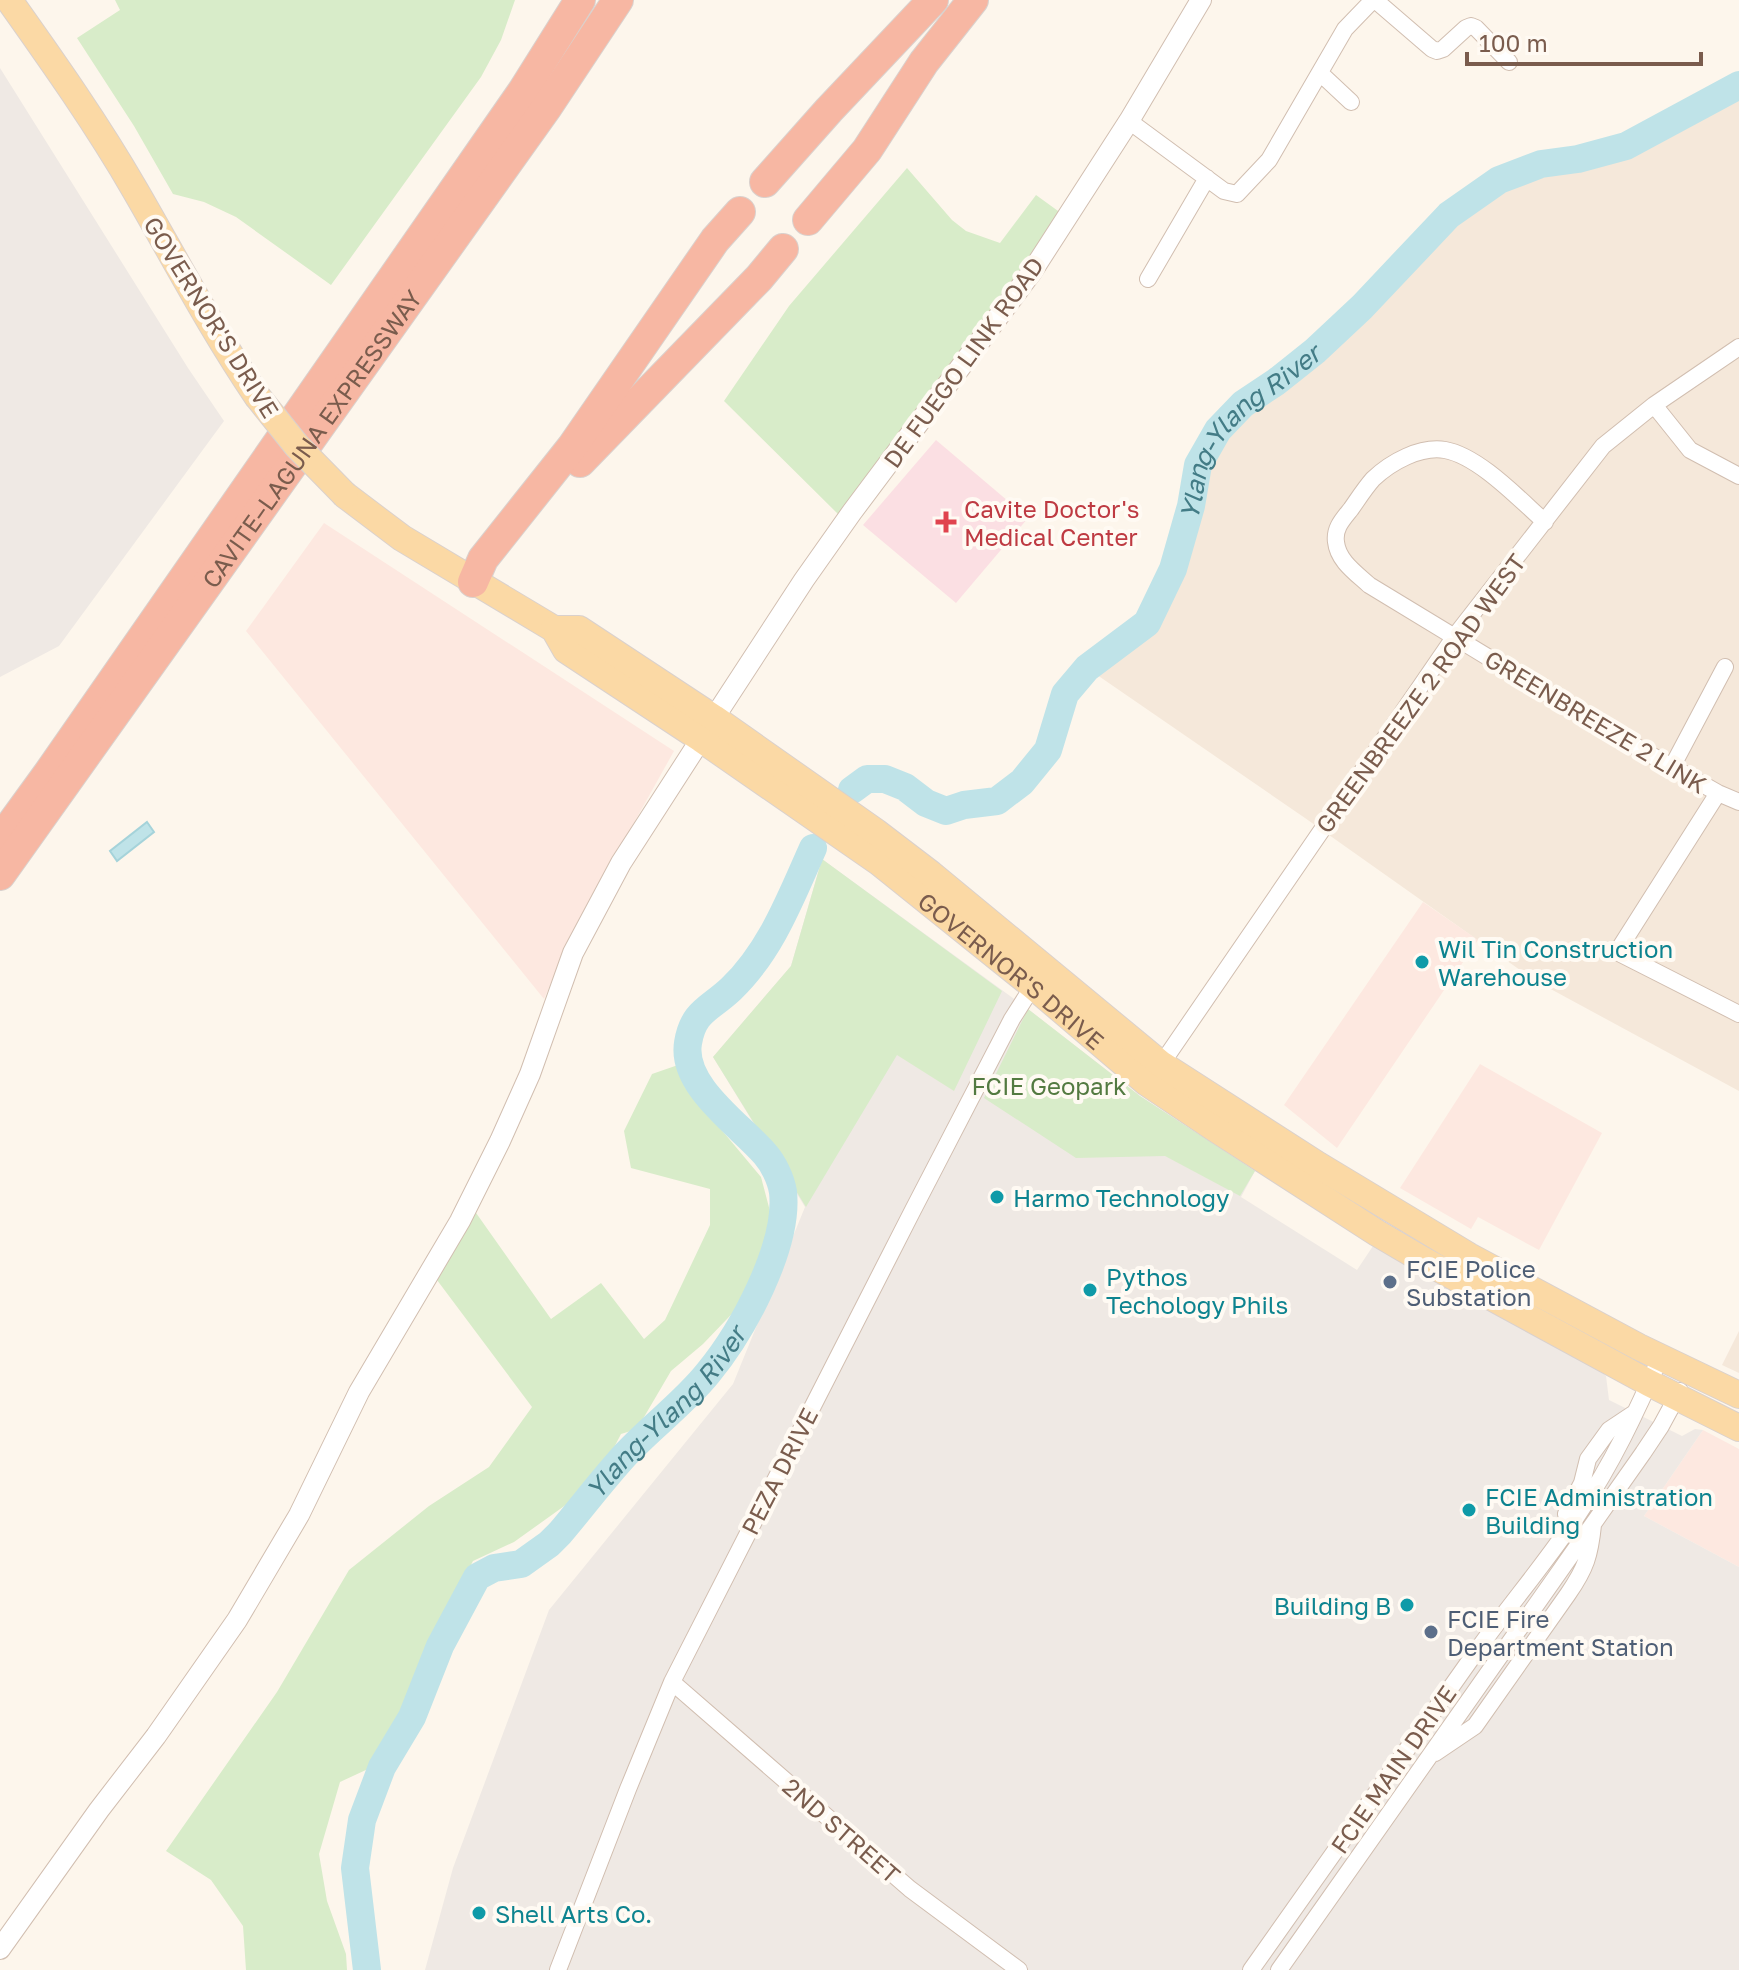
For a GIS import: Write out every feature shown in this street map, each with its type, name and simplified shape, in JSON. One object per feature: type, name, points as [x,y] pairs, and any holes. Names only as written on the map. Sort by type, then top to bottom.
[{"type":"highway","points":[[523,91],[554,0]]},
{"type":"highway","name":"CAVITE–LAGUNA EXPRESSWAY","points":[[0,840],[523,91],[580,0]]},
{"type":"highway","name":"CAVITE–LAGUNA EXPRESSWAY","points":[[0,875],[547,107],[618,0]]},
{"type":"highway","points":[[765,182],[933,0]]},
{"type":"highway","points":[[808,220],[867,150],[924,62],[973,0]]},
{"type":"highway","points":[[473,582],[483,559],[572,447],[715,240],[740,212]]},
{"type":"highway","points":[[473,582],[495,567],[584,457],[759,278],[783,249]]},
{"type":"main road","name":"GOVERNOR'S DRIVE","points":[[9,0],[117,160],[222,342],[257,396],[297,446],[345,495],[402,538],[554,629],[566,650],[707,728],[869,841],[931,874],[1154,1073],[1318,1165],[1469,1256],[1654,1354],[1739,1395]]},
{"type":"main road","name":"GOVERNOR'S DRIVE","points":[[869,841],[1033,986],[1377,1233],[1506,1307],[1739,1428]]},
{"type":"main road","points":[[1642,1379],[1654,1354]]},
{"type":"street","name":"DE FUEGO LINK ROAD","points":[[0,1949],[228,1633],[299,1515],[359,1392],[460,1221],[500,1141],[530,1074],[573,953],[621,863],[804,580],[1031,273],[1129,121],[1201,0]]},
{"type":"street","points":[[1129,121],[1224,191],[1237,194],[1269,160],[1345,29],[1374,0],[1432,49],[1443,49],[1471,26],[1509,62]]},
{"type":"street","points":[[1320,73],[1351,102]]},
{"type":"street","points":[[1148,279],[1207,178]]},
{"type":"street","name":"GREENBREEZE 2 ROAD WEST","points":[[1154,1073],[1455,636],[1603,446],[1654,405],[1739,347]]},
{"type":"street","points":[[1654,405],[1690,450],[1739,476]]},
{"type":"street","points":[[1455,636],[1369,585],[1345,563],[1336,542],[1337,527],[1373,480],[1391,465],[1417,452],[1445,450],[1464,457],[1496,478],[1545,522]]},
{"type":"street","name":"GREENBREEZE 2 LINK","points":[[1455,636],[1609,731],[1739,802]]},
{"type":"street","points":[[1672,767],[1725,667]]},
{"type":"street","points":[[1718,793],[1617,952],[1739,1014]]},
{"type":"street","name":"PEZA DRIVE","points":[[558,1970],[672,1682],[1012,1019],[1033,986]]},
{"type":"street","name":"FCIE MAIN DRIVE","points":[[1279,1970],[1427,1758],[1475,1726],[1579,1579],[1591,1552],[1594,1522],[1661,1426],[1690,1372]]},
{"type":"street","name":"FCIE MAIN DRIVE","points":[[1251,1970],[1538,1569],[1539,1551],[1571,1506],[1582,1483],[1588,1459],[1609,1430],[1635,1413],[1642,1401],[1642,1379]]},
{"type":"street","name":"2ND STREET","points":[[672,1682],[910,1889],[1019,1970]]},
{"type":"shaded area","points":[[0,68],[224,421],[59,646],[0,677]]},
{"type":"shaded area","points":[[1739,85],[1739,1091],[1534,980],[1087,668],[1147,623],[1173,569],[1191,506],[1198,465],[1218,430],[1243,404],[1315,351],[1362,307],[1449,215],[1499,180],[1541,164],[1578,159],[1626,146]]},
{"type":"shaded area","name":"Cavite Doctor's Medical Center","points":[[936,440],[1028,518],[956,603],[863,525]]},
{"type":"shaded area","points":[[324,523],[674,751],[567,946],[544,999],[246,631]]},
{"type":"shaded area","points":[[822,859],[1028,1009],[1140,1096],[1255,1171],[1241,1197],[1357,1270],[1373,1246],[1600,1371],[1606,1376],[1609,1400],[1682,1436],[1695,1429],[1703,1430],[1644,1516],[1739,1567],[1739,1970],[425,1970],[453,1868],[549,1610],[733,1384],[805,1207],[713,1057],[791,966]]},
{"type":"shaded area","points":[[1423,902],[1478,940],[1337,1148],[1284,1105]]},
{"type":"shaded area","points":[[1480,1064],[1602,1133],[1539,1250],[1478,1217],[1471,1229],[1400,1188]]},
{"type":"shaded area","points":[[1739,1331],[1739,1373],[1722,1365]]},
{"type":"shaded area","points":[[1703,1430],[1739,1449],[1739,1567],[1644,1516]]},
{"type":"green space","points":[[115,0],[515,0],[501,40],[481,77],[331,285],[236,217],[204,202],[173,194],[134,126],[77,38],[120,10]]},
{"type":"green space","points":[[907,168],[952,220],[966,231],[1000,243],[1036,195],[1065,216],[840,516],[724,401],[789,306]]},
{"type":"green space","points":[[822,859],[1002,991],[954,1091],[897,1055],[806,1207],[713,1057],[791,966]]},
{"type":"green space","name":"FCIE Geopark","points":[[1028,1009],[1140,1096],[1255,1171],[1240,1196],[1165,1156],[1076,1158],[984,1098]]},
{"type":"green space","points":[[678,1065],[699,1103],[761,1177],[771,1215],[761,1275],[750,1295],[703,1344],[671,1371],[637,1429],[621,1434],[595,1484],[514,1542],[473,1561],[430,1644],[385,1745],[368,1769],[340,1782],[319,1854],[327,1901],[346,1954],[347,1970],[246,1970],[243,1926],[211,1880],[166,1851],[277,1692],[349,1570],[429,1506],[489,1467],[532,1407],[437,1280],[474,1210],[551,1319],[601,1283],[644,1339],[665,1320],[710,1225],[710,1189],[631,1168],[624,1131],[652,1074]]},
{"type":"water","points":[[147,822],[154,832],[117,861],[110,851]]},
{"type":"waterway","name":"Ylang-Ylang River","points":[[852,790],[867,779],[885,779],[946,811],[964,805],[997,801],[1022,782],[1048,750],[1065,694],[1087,668],[1147,623],[1173,569],[1191,506],[1198,465],[1218,430],[1243,404],[1315,351],[1362,307],[1449,215],[1499,180],[1541,164],[1578,159],[1626,146],[1739,85]]},
{"type":"waterway","name":"Ylang-Ylang River","points":[[367,1970],[355,1868],[362,1820],[382,1767],[412,1717],[440,1646],[477,1577],[494,1568],[521,1564],[560,1533],[626,1454],[708,1373],[735,1335],[771,1262],[783,1214],[779,1177],[765,1154],[703,1089],[688,1059],[688,1043],[698,1017],[731,989],[769,941],[813,848]]},
{"type":"place","name":"Cavite Doctor's Medical Center","points":[[946,522]]},
{"type":"place","name":"Wil Tin Construction Warehouse","points":[[1422,962]]},
{"type":"place","name":"Harmo Technology","points":[[997,1197]]},
{"type":"place","name":"FCIE Police Substation","points":[[1390,1282]]},
{"type":"place","name":"Pythos Techology Phils","points":[[1090,1290]]},
{"type":"place","name":"FCIE Administration Building","points":[[1469,1510]]},
{"type":"place","name":"Building B","points":[[1407,1605]]},
{"type":"place","name":"FCIE Fire Department Station","points":[[1431,1632]]},
{"type":"place","name":"Shell Arts Co.","points":[[479,1913]]}]
